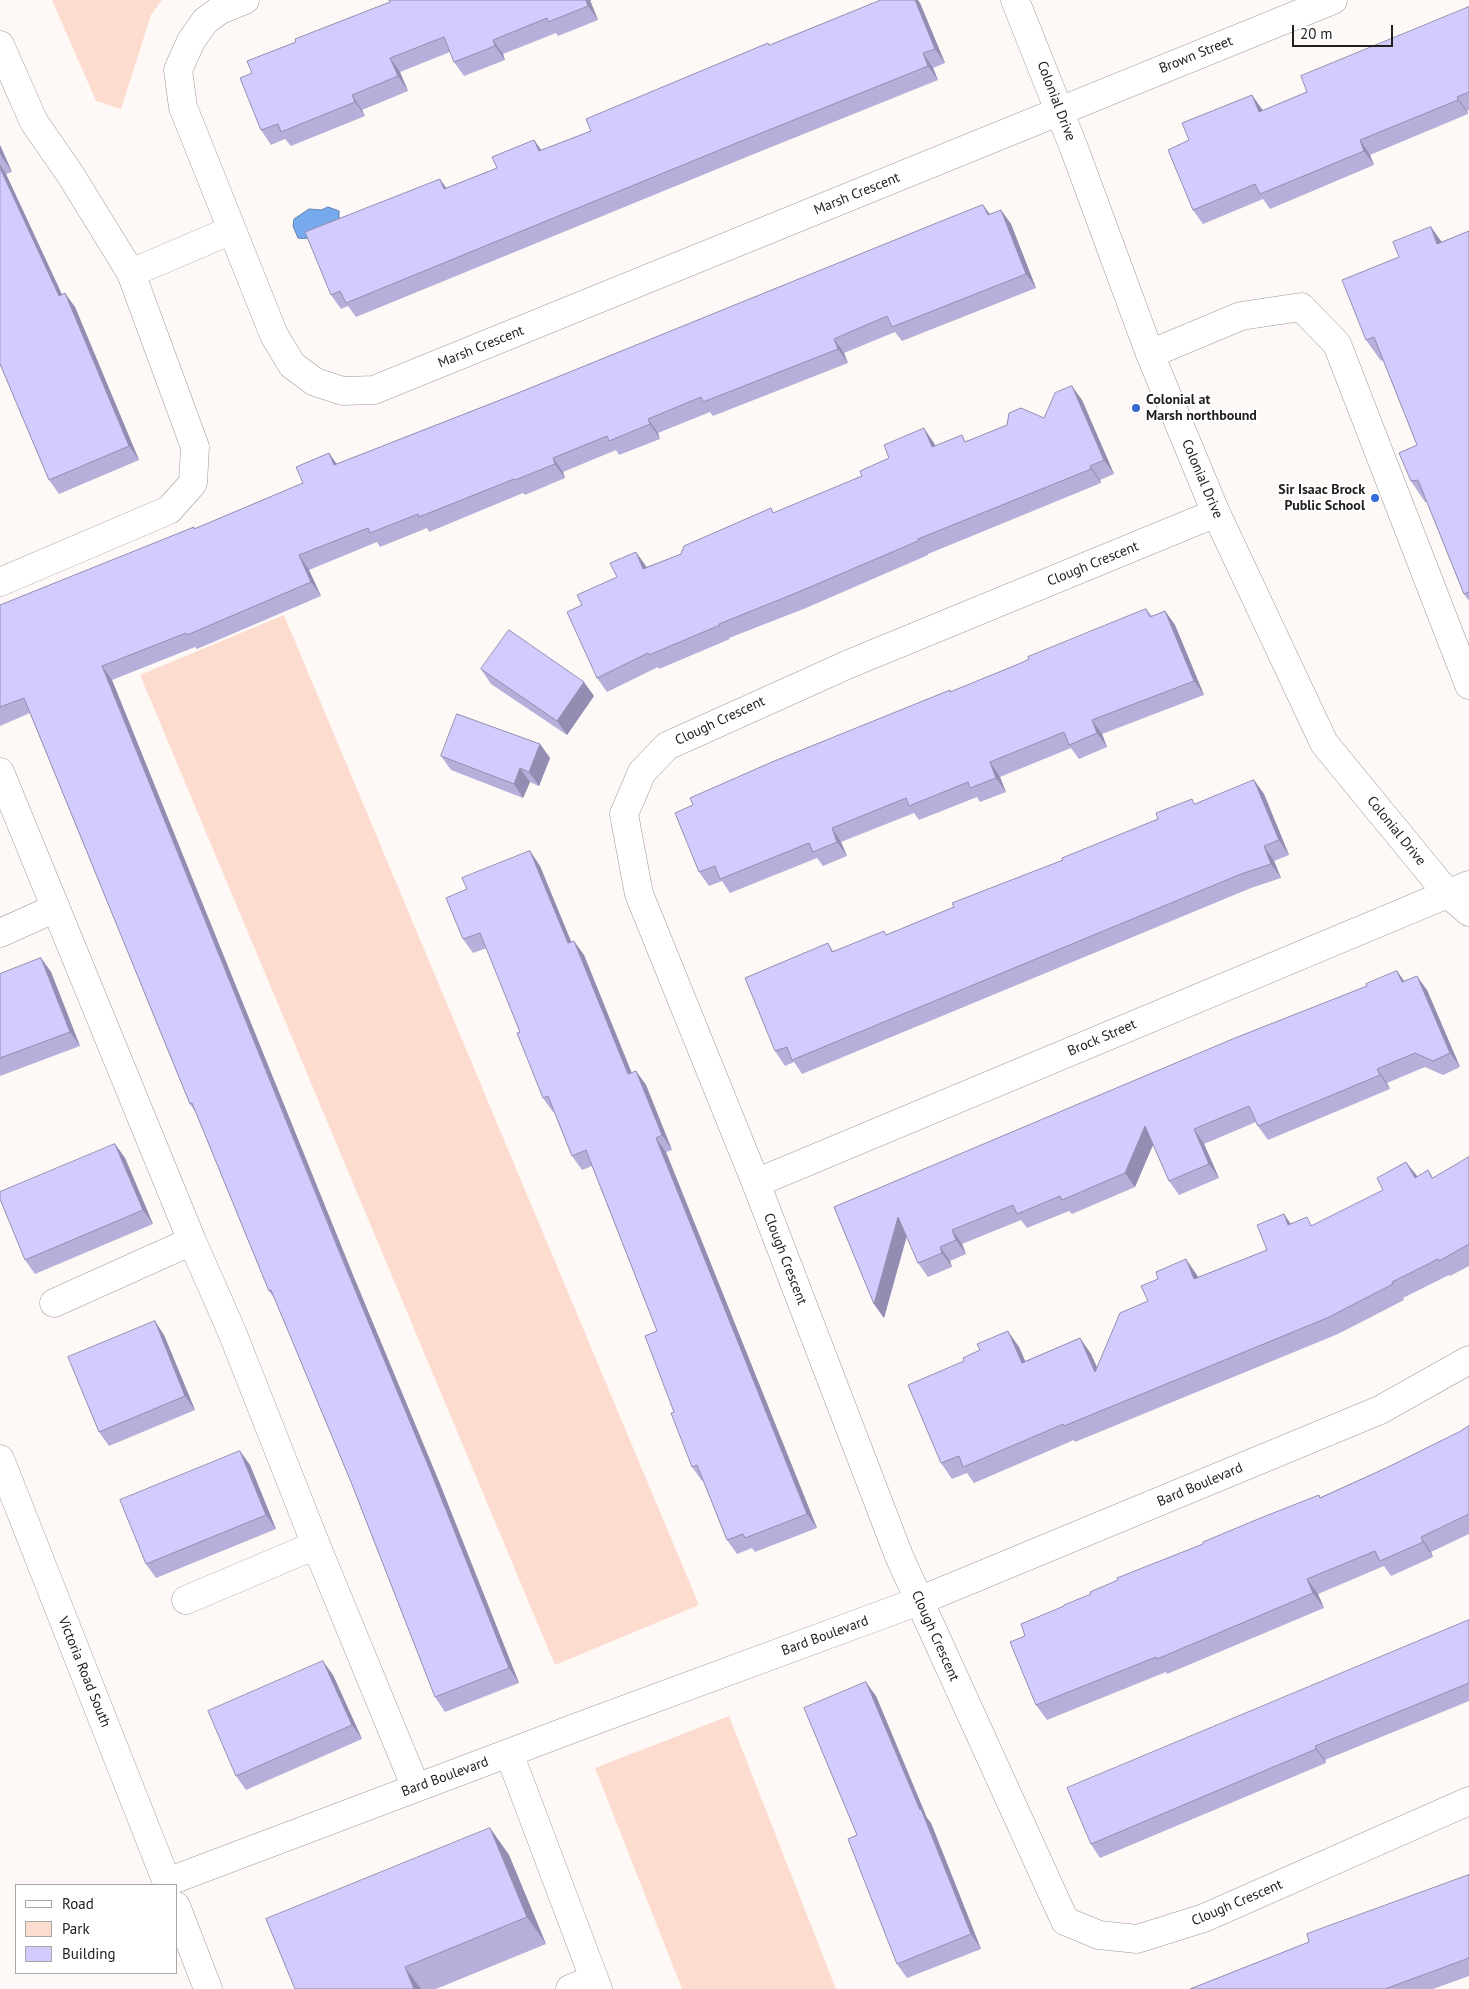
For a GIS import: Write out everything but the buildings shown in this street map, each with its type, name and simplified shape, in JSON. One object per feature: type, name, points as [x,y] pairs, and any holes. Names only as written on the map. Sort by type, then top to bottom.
[{"type":"street","name":"Marsh Crescent","points":[[245,0],[220,10],[205,21],[190,41],[178,70],[183,107],[274,335],[292,365],[315,382],[343,391],[374,390],[1060,112]]},
{"type":"street","name":"Colonial Drive","points":[[1015,0],[1060,112],[1150,354],[1216,513],[1324,743],[1458,889],[1469,912]]},
{"type":"street","name":"Brown Street","points":[[1060,112],[1333,0]]},
{"type":"street","points":[[0,45],[34,122],[70,174],[131,273],[195,447],[193,483],[169,510],[0,582]]},
{"type":"street","points":[[131,273],[232,230]]},
{"type":"street","points":[[1150,354],[1241,316],[1301,307],[1337,344],[1469,685]]},
{"type":"street","name":"Clough Crescent","points":[[1216,513],[849,664],[666,746],[642,772],[624,814],[640,894],[756,1183],[899,1556],[1065,1921],[1099,1935],[1137,1939],[1204,1918],[1469,1801]]},
{"type":"street","points":[[0,772],[192,1241],[232,1332],[316,1545],[416,1788]]},
{"type":"street","name":"Brock Street","points":[[756,1183],[1458,889]]},
{"type":"street","points":[[0,933],[56,908]]},
{"type":"street","points":[[54,1303],[192,1241]]},
{"type":"street","name":"Bard Boulevard","points":[[178,1888],[416,1788],[919,1601],[1380,1410],[1469,1360]]},
{"type":"street","name":"Victoria Road South","points":[[0,1459],[167,1884]]},
{"type":"street","points":[[186,1600],[316,1545]]},
{"type":"street","points":[[509,1753],[587,1986]]},
{"type":"street","name":"Victoria Road South","points":[[178,1912],[208,1989]]},
{"type":"green space","points":[[52,0],[162,0],[151,15],[121,109],[96,101]]},
{"type":"green space","points":[[284,615],[699,1605],[555,1665],[140,675]]},
{"type":"green space","points":[[729,1716],[836,1989],[682,1989],[595,1768]]},
{"type":"water","points":[[328,207],[339,211],[339,223],[309,238],[298,238],[293,226],[294,219],[309,209],[321,210]]},
{"type":"place","name":"Colonial at Marsh northbound","points":[[1136,408]]},
{"type":"place","name":"Sir Isaac Brock Public School","points":[[1375,498]]}]
